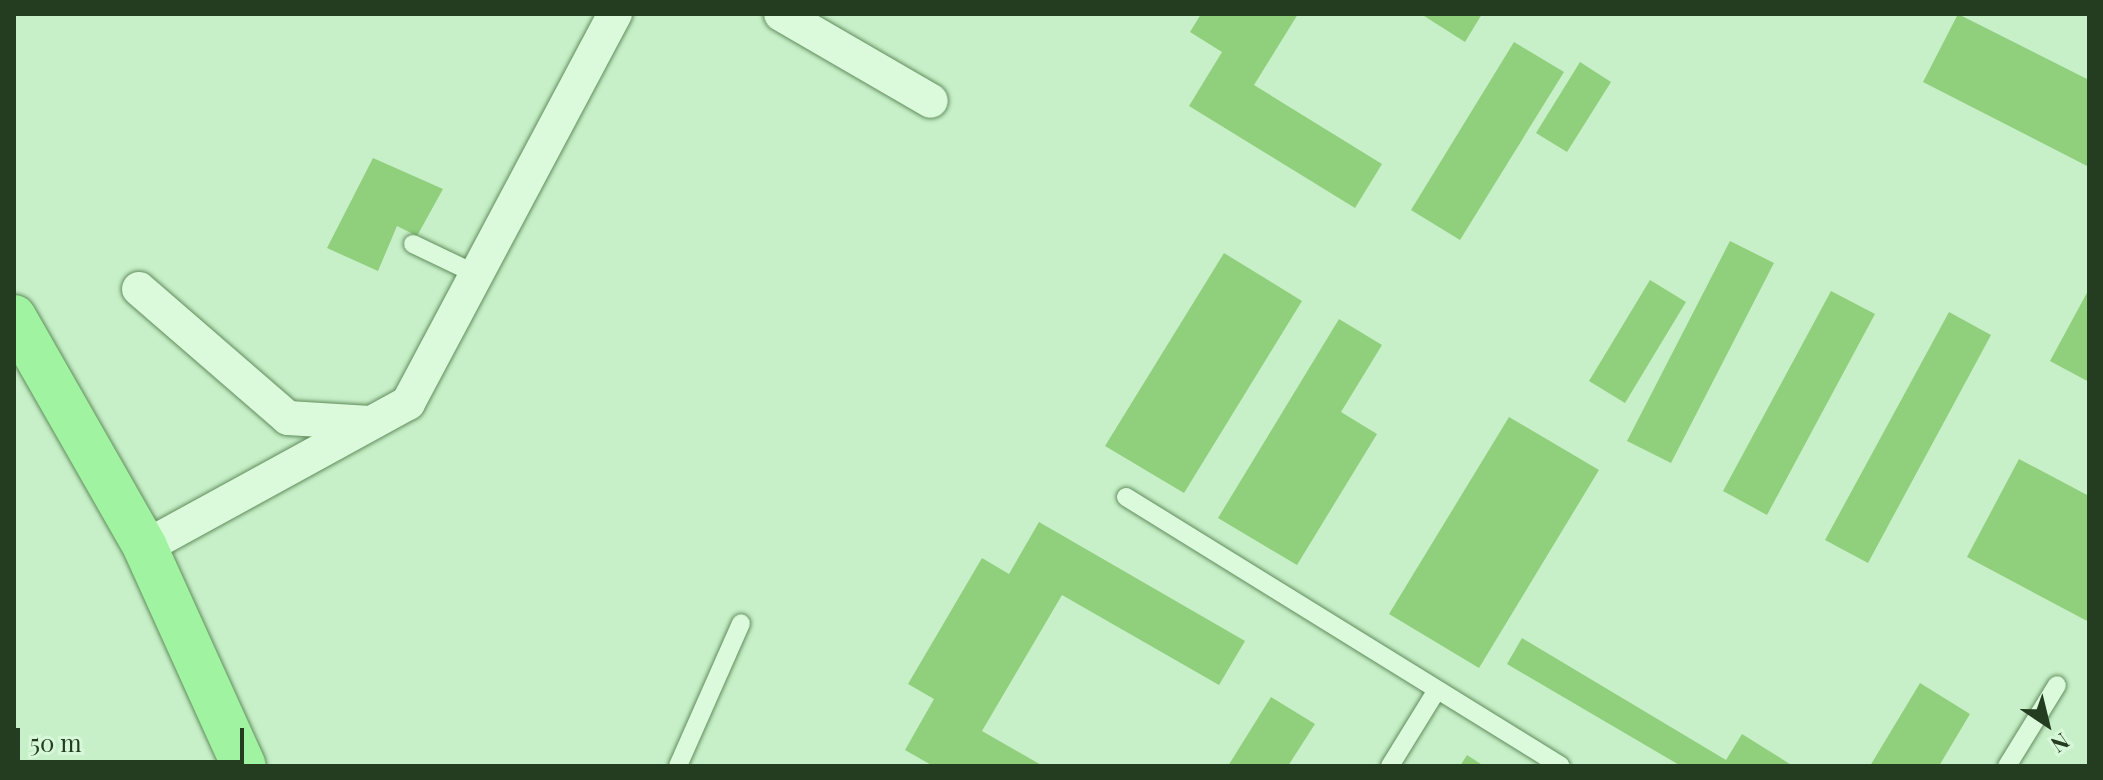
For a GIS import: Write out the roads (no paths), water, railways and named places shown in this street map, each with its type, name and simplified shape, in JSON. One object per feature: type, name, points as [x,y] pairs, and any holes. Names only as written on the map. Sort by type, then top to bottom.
[{"type":"main road","points":[[14,317],[145,547],[244,766]]},
{"type":"street","points":[[145,547],[408,403],[615,14]]},
{"type":"street","points":[[781,14],[931,101]]},
{"type":"street","points":[[139,289],[288,418],[370,423]]},
{"type":"lane","points":[[413,244],[476,274]]},
{"type":"lane","points":[[1126,497],[1561,766]]},
{"type":"lane","points":[[678,766],[741,623]]},
{"type":"lane","points":[[2007,766],[2057,685]]},
{"type":"lane","points":[[1390,766],[1437,690]]}]
